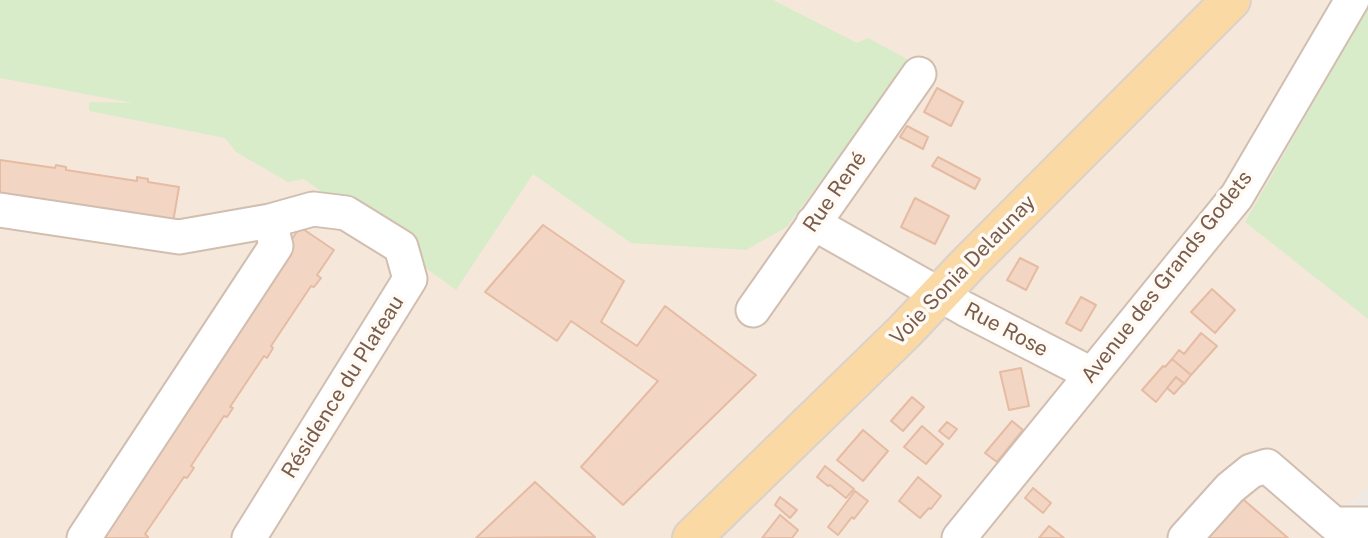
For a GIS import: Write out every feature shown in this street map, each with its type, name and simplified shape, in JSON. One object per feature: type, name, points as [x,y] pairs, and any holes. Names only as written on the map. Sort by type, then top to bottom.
[{"type":"main road","name":"Voie Sonia Delaunay","points":[[692,538],[905,331],[1231,0]]},
{"type":"street","name":"Avenue des Grands Godets","points":[[959,538],[1237,195],[1352,0]]},
{"type":"street","name":"Rue René","points":[[753,310],[919,74]]},
{"type":"street","name":"Résidence du Plateau","points":[[0,210],[179,237],[270,221],[313,209],[346,213],[401,247],[410,279],[249,538]]},
{"type":"street","points":[[83,538],[276,246],[270,221]]},
{"type":"street","name":"Rue Rose","points":[[813,223],[939,295],[1091,374]]},
{"type":"street","points":[[1185,538],[1230,488],[1251,471],[1267,466],[1334,524],[1368,524]]},
{"type":"shaded area","points":[[0,0],[1368,0],[1368,485],[1322,538],[0,538]]},
{"type":"shaded area","points":[[1368,485],[1368,538],[1322,538],[1334,524]]},
{"type":"green space","points":[[0,0],[773,0],[857,43],[868,38],[909,60],[787,227],[746,250],[631,243],[533,174],[456,290],[304,179],[288,182],[236,152],[225,138],[89,111],[89,102],[133,103],[0,78]]},
{"type":"green space","points":[[1368,7],[1368,319],[1245,222]]},
{"type":"building","points":[[937,88],[963,102],[951,126],[924,112]]},
{"type":"building","points":[[907,126],[928,137],[923,149],[900,137]]},
{"type":"building","points":[[938,157],[980,179],[975,189],[932,166]]},
{"type":"building","points":[[0,160],[55,168],[56,165],[66,167],[66,170],[137,181],[137,177],[148,179],[148,182],[179,187],[172,228],[0,202]]},
{"type":"building","points":[[915,198],[949,216],[935,244],[901,227]]},
{"type":"building","points":[[543,225],[624,281],[601,322],[637,346],[665,306],[756,375],[623,505],[581,467],[658,381],[571,321],[557,341],[485,292]]},
{"type":"building","points":[[300,227],[334,250],[317,275],[321,278],[314,287],[311,286],[271,346],[273,348],[267,358],[264,356],[230,407],[233,408],[227,417],[224,416],[191,466],[194,468],[187,478],[184,477],[145,534],[148,537],[93,538]]},
{"type":"building","points":[[1020,258],[1038,267],[1026,290],[1007,280]]},
{"type":"building","points":[[1212,289],[1235,310],[1215,333],[1191,312]]},
{"type":"building","points":[[1081,297],[1096,305],[1081,331],[1066,323]]},
{"type":"building","points":[[1201,333],[1217,346],[1191,375],[1172,359],[1179,350],[1184,354]]},
{"type":"building","points":[[1172,359],[1191,375],[1184,384],[1176,377],[1156,402],[1142,390]]},
{"type":"building","points":[[1021,368],[1029,406],[1009,410],[1000,372]]},
{"type":"building","points":[[1176,377],[1184,383],[1174,394],[1167,388]]},
{"type":"building","points":[[912,397],[924,407],[903,431],[891,421]]},
{"type":"building","points":[[1012,421],[1023,430],[997,462],[985,453]]},
{"type":"building","points":[[947,422],[957,429],[949,439],[939,431]]},
{"type":"building","points":[[922,426],[943,444],[926,464],[904,447]]},
{"type":"building","points":[[863,430],[888,451],[863,481],[837,460]]},
{"type":"building","points":[[825,466],[854,489],[846,498],[817,477]]},
{"type":"building","points":[[918,477],[941,496],[920,518],[899,501]]},
{"type":"building","points":[[535,482],[595,537],[476,538]]},
{"type":"building","points":[[1033,488],[1051,503],[1043,513],[1025,498]]},
{"type":"building","points":[[855,491],[868,501],[838,535],[828,527]]},
{"type":"building","points":[[1237,494],[1288,538],[1199,538]]},
{"type":"building","points":[[780,497],[797,510],[790,518],[775,505]]},
{"type":"building","points":[[780,515],[798,530],[792,538],[762,538]]},
{"type":"building","points":[[1049,526],[1064,538],[1039,538]]}]
